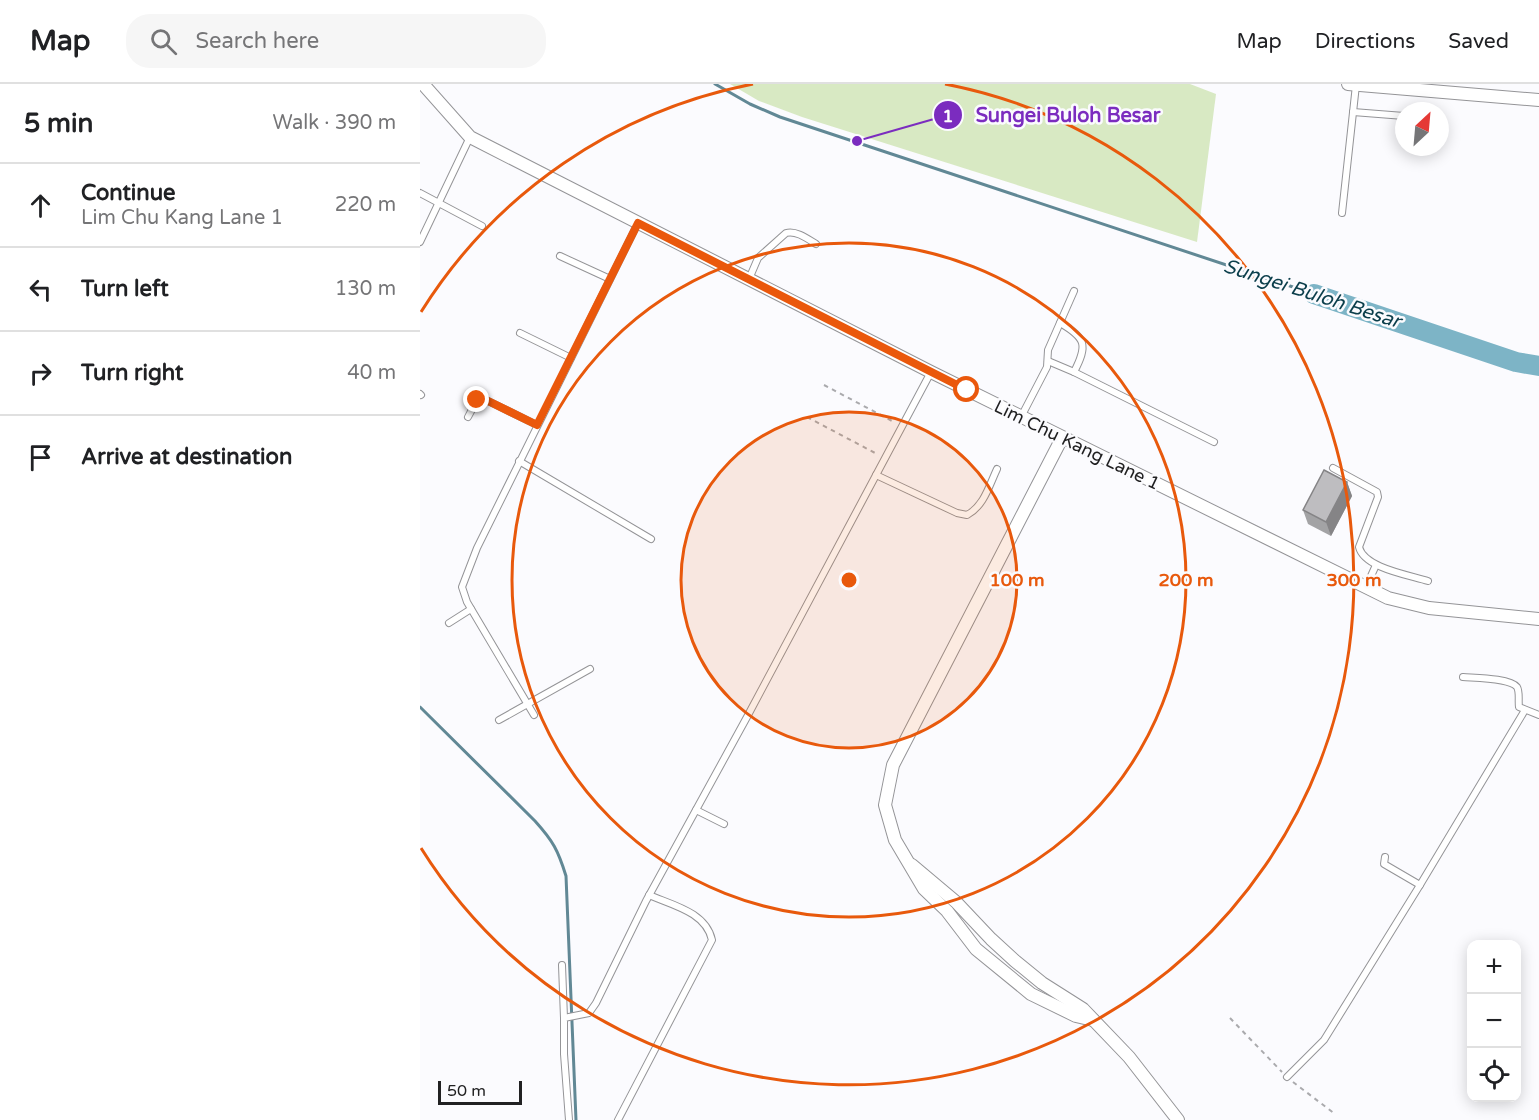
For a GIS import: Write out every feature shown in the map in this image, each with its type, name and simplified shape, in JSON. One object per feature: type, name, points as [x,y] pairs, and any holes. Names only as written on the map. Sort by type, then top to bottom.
[{"type":"street","name":"Lim Chu Kang Lane 1","points":[[423,84],[470,137],[1062,438],[1366,587],[1389,598],[1429,608],[1539,620]]},
{"type":"street","points":[[1348,84],[1539,100]]},
{"type":"street","points":[[1062,438],[893,765],[885,805],[896,840],[906,861],[924,889],[947,911],[976,948],[1031,994],[1076,1016],[1093,1020],[1129,1057],[1178,1120]]},
{"type":"lane","points":[[1342,213],[1356,85]]},
{"type":"lane","points":[[1353,112],[1395,115]]},
{"type":"lane","points":[[420,242],[470,137]]},
{"type":"lane","points":[[420,193],[482,226]]},
{"type":"lane","points":[[534,715],[471,609],[462,587],[519,461],[638,223]]},
{"type":"lane","points":[[749,279],[758,258],[786,233],[790,231],[816,244]]},
{"type":"lane","points":[[560,256],[610,279]]},
{"type":"lane","points":[[1021,417],[1047,367],[1048,350],[1074,291]]},
{"type":"lane","points":[[1060,323],[1078,334],[1082,342],[1074,372]]},
{"type":"lane","points":[[520,333],[571,358]]},
{"type":"lane","points":[[1048,361],[1214,442]]},
{"type":"lane","points":[[566,1017],[589,1012],[596,1003],[649,895],[931,372]]},
{"type":"lane","points":[[468,417],[477,400],[482,398],[537,425]]},
{"type":"lane","points":[[519,461],[651,539]]},
{"type":"lane","points":[[1333,468],[1377,492],[1359,547],[1365,558],[1376,565],[1428,581]]},
{"type":"lane","points":[[876,475],[957,513],[967,515],[977,509],[982,502],[997,469]]},
{"type":"lane","points":[[1366,587],[1376,565]]},
{"type":"lane","points":[[449,623],[471,609]]},
{"type":"lane","points":[[500,720],[590,669]]},
{"type":"lane","points":[[1463,677],[1505,681],[1516,686],[1519,707],[1539,715]]},
{"type":"lane","points":[[1287,1077],[1324,1040],[1525,710]]},
{"type":"lane","points":[[696,810],[724,824]]},
{"type":"lane","points":[[1385,857],[1384,864],[1420,885]]},
{"type":"lane","points":[[618,1120],[712,939],[709,928],[696,915],[649,895]]},
{"type":"lane","points":[[562,964],[566,1017],[564,1054],[566,1105],[569,1120]]},
{"type":"path","points":[[824,385],[902,426]]},
{"type":"path","points":[[807,417],[885,458]]},
{"type":"path","points":[[1230,1018],[1287,1077],[1335,1114]]},
{"type":"green space","points":[[730,84],[1190,84],[1216,94],[1197,242],[802,117],[759,101]]},
{"type":"building","points":[[1324,470],[1347,482],[1326,522],[1303,510]]},
{"type":"waterway","name":"Sungei Buloh Besar","points":[[715,84],[750,104],[780,117],[1314,294]]},
{"type":"waterway","name":"Sungei Buloh Besar","points":[[1314,294],[1516,362],[1539,366]]},
{"type":"waterway","points":[[420,707],[535,821],[551,840],[560,859],[566,876],[576,1120]]},
{"type":"place","name":"Sungei Buloh Besar","points":[[857,141]]},
{"type":"route","points":[[477,400],[482,398],[537,425],[638,223],[967,390]]}]
